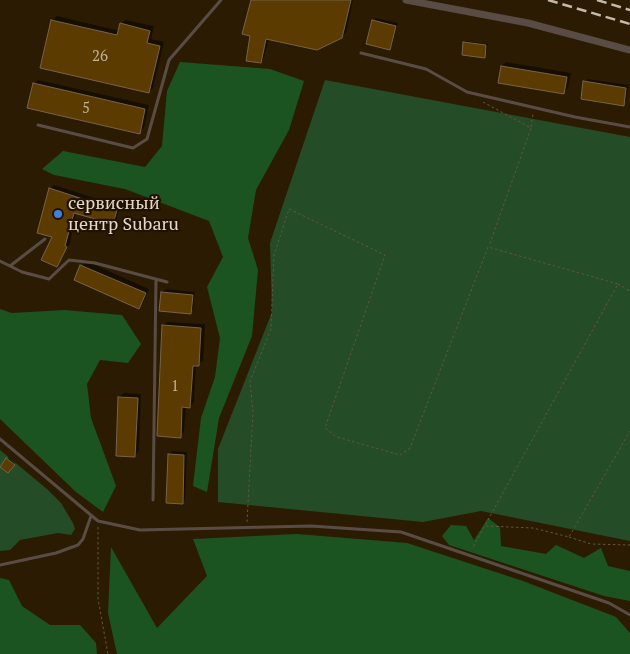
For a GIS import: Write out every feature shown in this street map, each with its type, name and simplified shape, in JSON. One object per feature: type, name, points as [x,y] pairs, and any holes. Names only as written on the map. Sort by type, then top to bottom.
[{"type":"street","points":[[406,0],[528,23],[630,50]]},
{"type":"lane","points":[[38,125],[133,148],[147,140],[169,60],[222,0]]},
{"type":"lane","points":[[361,53],[426,69],[467,92],[534,108],[630,127]]},
{"type":"lane","points":[[10,266],[45,239]]},
{"type":"lane","points":[[0,261],[49,279],[69,260],[95,263],[167,282]]},
{"type":"lane","points":[[153,500],[156,279]]},
{"type":"lane","points":[[0,439],[98,521],[140,530],[311,526],[401,532],[609,603],[630,615]]},
{"type":"lane","points":[[0,565],[78,545],[92,516]]},
{"type":"path","points":[[483,102],[531,128]]},
{"type":"path","points":[[247,528],[253,412],[250,381],[271,329],[274,255],[290,209],[385,255],[325,428],[337,437],[400,455],[410,448],[488,247],[531,128],[534,108]]},
{"type":"path","points":[[488,247],[618,284],[630,291]]},
{"type":"path","points":[[469,555],[618,284]]},
{"type":"path","points":[[569,537],[630,431]]},
{"type":"path","points":[[98,521],[98,599],[108,654]]},
{"type":"path","points":[[484,526],[533,528],[591,544],[630,545]]},
{"type":"green space","points":[[180,62],[270,69],[304,81],[289,130],[256,190],[248,238],[258,270],[252,336],[219,418],[207,492],[193,486],[201,418],[215,377],[220,338],[207,287],[223,257],[209,221],[125,189],[54,175],[42,169],[63,151],[145,167],[162,146],[167,91]]},
{"type":"green space","points":[[325,80],[630,137],[630,541],[481,511],[423,522],[218,502],[218,449],[272,312],[270,243]]},
{"type":"green space","points":[[0,309],[12,313],[64,310],[122,315],[141,344],[128,363],[100,360],[87,384],[91,418],[116,486],[103,512],[76,492],[0,419]]},
{"type":"green space","points":[[0,450],[61,503],[75,529],[71,535],[58,533],[20,540],[10,550],[0,551]]},
{"type":"green space","points":[[488,518],[500,527],[501,546],[546,554],[556,545],[584,558],[601,548],[608,566],[630,571],[630,601],[604,596],[449,545],[442,536],[451,525],[466,526],[474,540]]},
{"type":"green space","points":[[297,534],[407,543],[523,581],[616,617],[630,633],[630,654],[117,654],[108,613],[111,547],[157,628],[207,576],[193,539]]},
{"type":"green space","points":[[0,578],[9,580],[22,606],[50,625],[80,625],[96,643],[97,654],[0,654]]},
{"type":"building","points":[[251,0],[351,0],[342,38],[317,50],[266,39],[261,63],[246,61],[250,36],[242,34]]},
{"type":"building","points":[[51,20],[117,35],[120,23],[150,31],[147,43],[160,46],[149,93],[40,68]]},
{"type":"building","points":[[372,20],[396,26],[390,50],[366,44]]},
{"type":"building","points":[[463,42],[486,45],[485,58],[462,55]]},
{"type":"building","points":[[501,66],[567,77],[564,94],[498,83]]},
{"type":"building","points":[[583,81],[626,88],[624,106],[581,99]]},
{"type":"building","points":[[33,83],[145,109],[140,134],[27,108]]},
{"type":"building","points":[[49,188],[117,210],[113,224],[74,213],[65,246],[67,247],[57,267],[41,260],[52,237],[37,233]]},
{"type":"building","points":[[80,265],[146,293],[139,309],[74,280]]},
{"type":"building","points":[[161,292],[193,295],[191,314],[159,311]]},
{"type":"building","points":[[162,325],[201,328],[199,366],[193,366],[190,408],[182,407],[181,438],[157,436]]},
{"type":"building","points":[[118,397],[138,398],[135,457],[116,456]]},
{"type":"building","points":[[168,454],[184,455],[183,504],[166,503]]},
{"type":"building","points":[[6,458],[15,465],[8,473],[0,467]]},
{"type":"railway","points":[[548,0],[630,24]]},
{"type":"railway","points":[[597,0],[630,10]]},
{"type":"place","name":"сервисный центр Subaru","points":[[58,214]]}]
